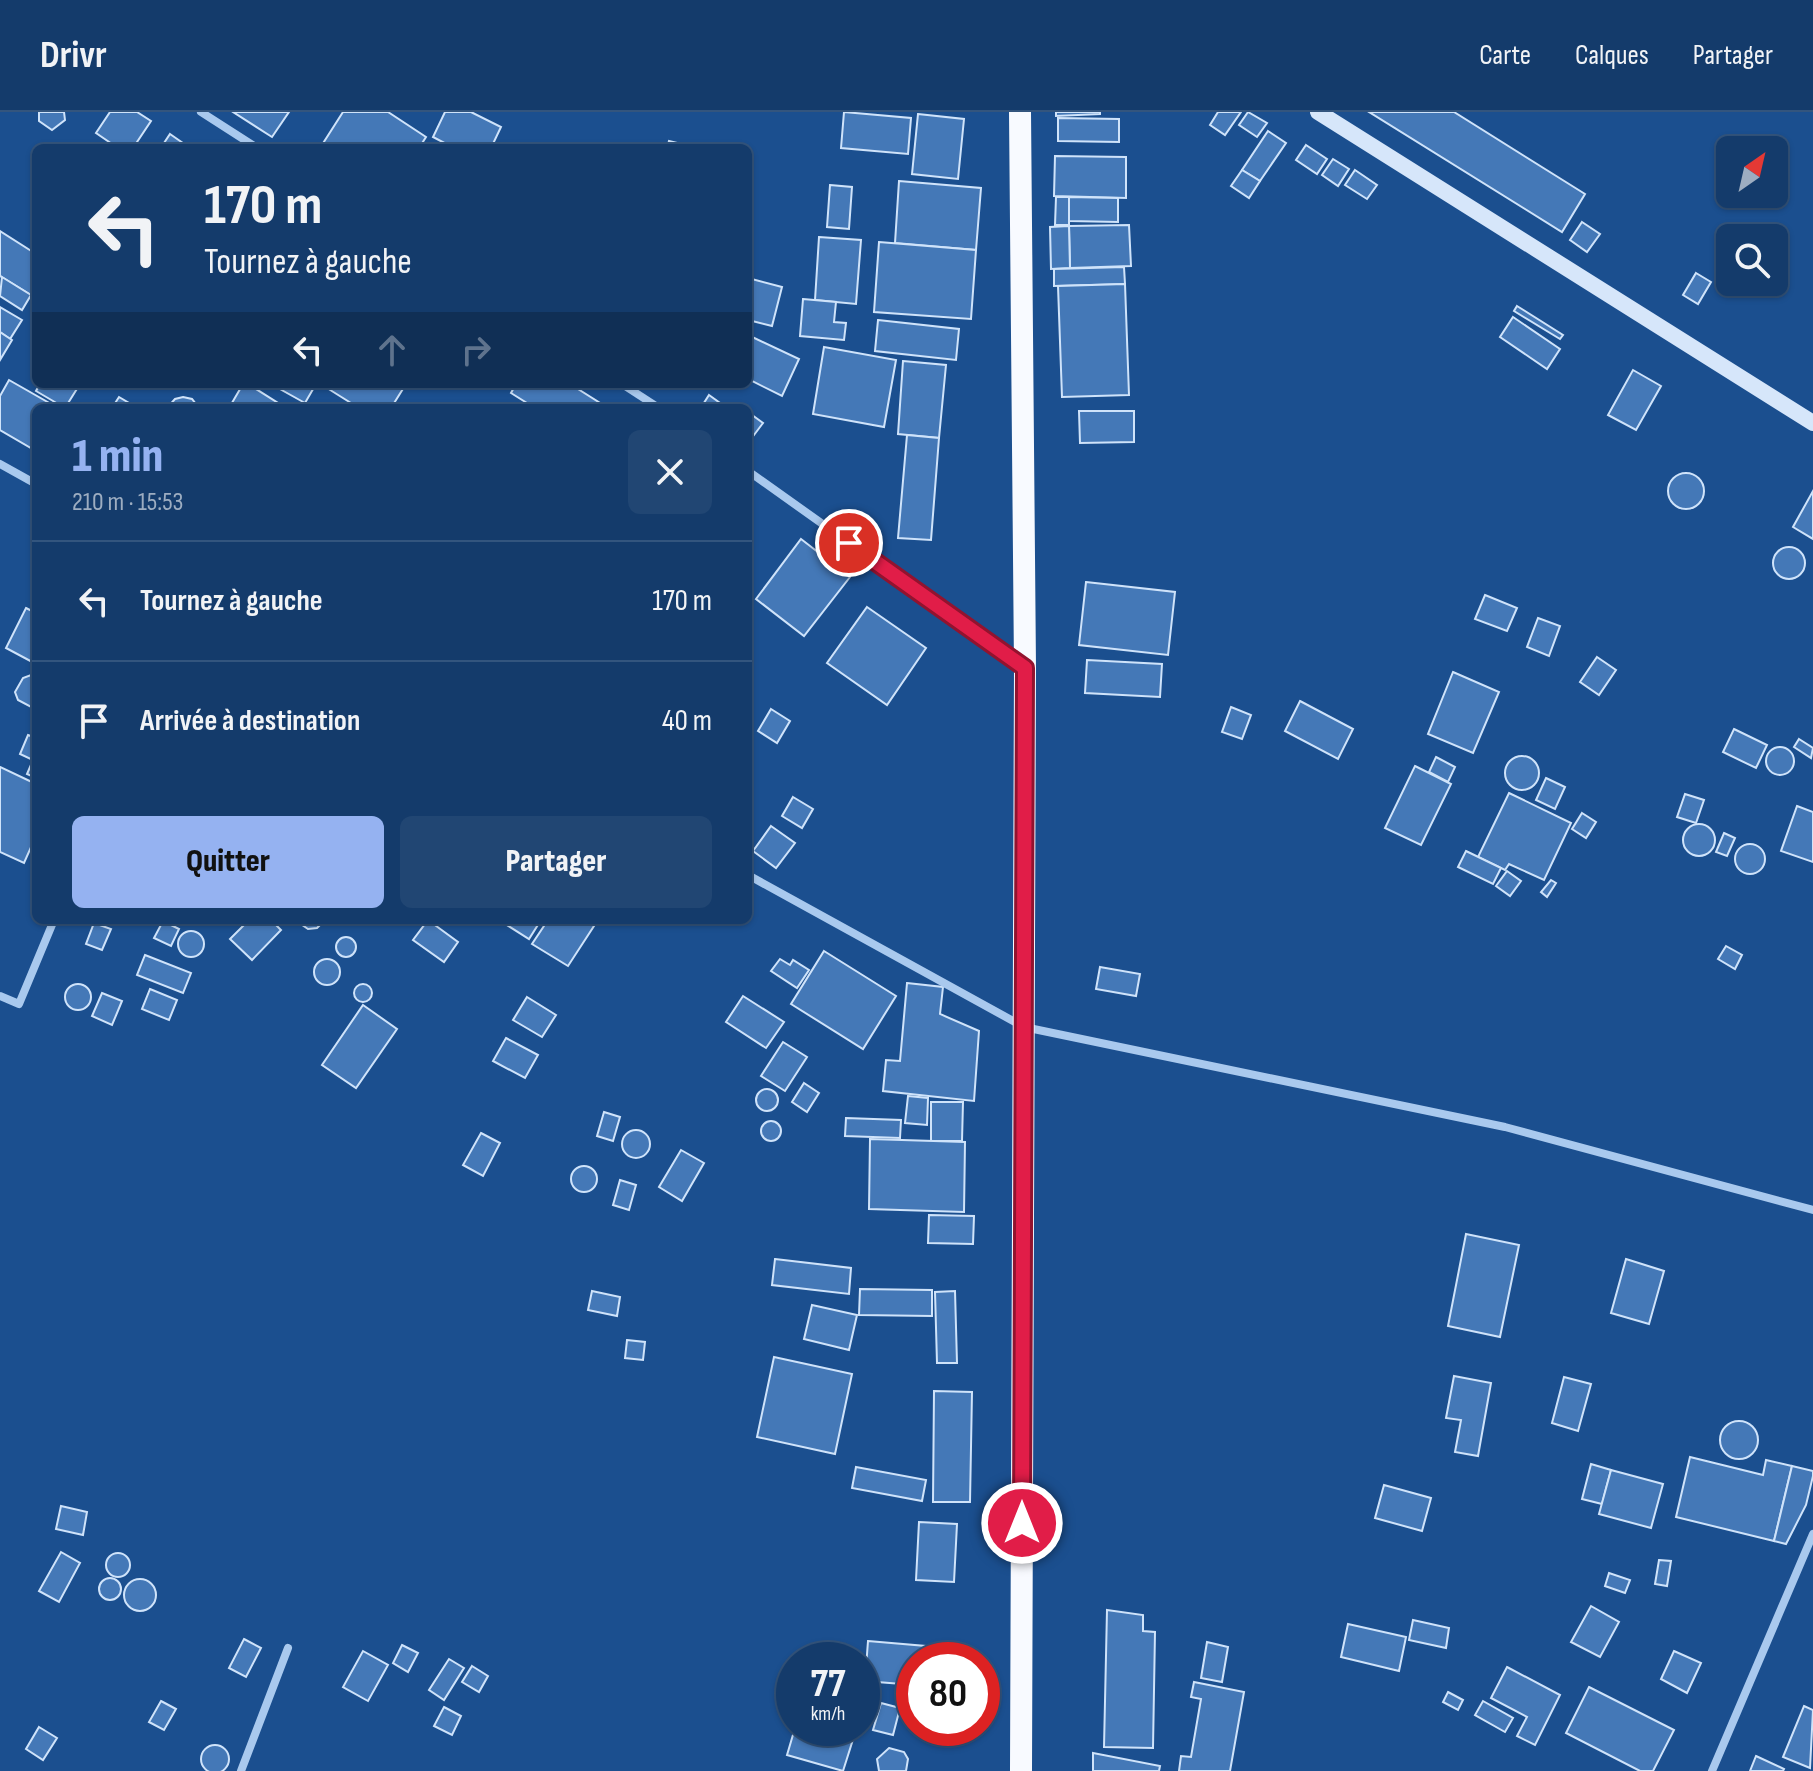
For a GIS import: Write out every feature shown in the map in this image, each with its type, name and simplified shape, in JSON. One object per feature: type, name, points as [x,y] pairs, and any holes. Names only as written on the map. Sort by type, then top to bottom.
[{"type":"highway","points":[[1020,112],[1025,668],[1021,1771]]},
{"type":"main road","points":[[1318,112],[1813,423]]},
{"type":"street","points":[[201,112],[251,144]]},
{"type":"street","points":[[628,388],[653,404]]},
{"type":"street","points":[[0,464],[32,482]]},
{"type":"street","points":[[752,474],[1025,668]]},
{"type":"street","points":[[752,877],[1024,1027],[1505,1127],[1813,1210]]},
{"type":"street","points":[[0,996],[19,1004],[52,924]]},
{"type":"street","points":[[1712,1771],[1813,1534]]},
{"type":"street","points":[[241,1771],[288,1648]]},
{"type":"building","points":[[39,112],[64,112],[65,120],[52,130],[39,121]]},
{"type":"building","points":[[110,112],[137,112],[151,121],[136,144],[112,144],[96,133]]},
{"type":"building","points":[[233,112],[289,112],[272,137]]},
{"type":"building","points":[[343,112],[388,112],[426,137],[422,144],[323,144]]},
{"type":"building","points":[[445,112],[471,112],[501,127],[493,144],[446,144],[433,137]]},
{"type":"building","points":[[844,112],[911,118],[908,154],[841,148]]},
{"type":"building","points":[[1056,112],[1100,112],[1100,114],[1056,116]]},
{"type":"building","points":[[1218,112],[1241,112],[1225,135],[1210,125]]},
{"type":"building","points":[[1248,112],[1267,123],[1257,137],[1239,125]]},
{"type":"building","points":[[1369,112],[1454,112],[1585,194],[1562,232]]},
{"type":"building","points":[[918,114],[964,119],[958,179],[912,174]]},
{"type":"building","points":[[1058,118],[1119,119],[1119,142],[1058,141]]},
{"type":"building","points":[[1268,131],[1286,143],[1260,181],[1242,170]]},
{"type":"building","points":[[170,134],[184,144],[163,144]]},
{"type":"building","points":[[1306,145],[1327,159],[1317,174],[1296,160]]},
{"type":"building","points":[[1055,156],[1126,157],[1126,198],[1054,196]]},
{"type":"building","points":[[1333,159],[1349,169],[1338,186],[1322,175]]},
{"type":"building","points":[[1242,170],[1260,181],[1249,198],[1231,186]]},
{"type":"building","points":[[1355,170],[1377,185],[1367,199],[1345,185]]},
{"type":"building","points":[[899,181],[981,188],[976,250],[895,243]]},
{"type":"building","points":[[830,185],[852,187],[849,229],[827,227]]},
{"type":"building","points":[[1056,197],[1069,197],[1069,225],[1055,225]]},
{"type":"building","points":[[1069,197],[1118,198],[1118,222],[1069,221]]},
{"type":"building","points":[[1582,222],[1600,234],[1587,252],[1570,240]]},
{"type":"building","points":[[1129,225],[1131,266],[1070,268],[1069,226]]},
{"type":"building","points":[[1069,226],[1070,268],[1051,269],[1050,227]]},
{"type":"building","points":[[0,231],[32,251],[32,293],[0,276]]},
{"type":"building","points":[[819,237],[861,240],[856,304],[815,300]]},
{"type":"building","points":[[879,242],[976,250],[971,319],[874,312]]},
{"type":"building","points":[[1124,267],[1125,284],[1054,286],[1054,269]]},
{"type":"building","points":[[1696,273],[1711,282],[1698,304],[1683,295]]},
{"type":"building","points":[[2,277],[31,295],[22,310],[0,296]]},
{"type":"building","points":[[752,279],[782,287],[772,326],[752,321]]},
{"type":"building","points":[[1125,284],[1129,395],[1062,397],[1058,286]]},
{"type":"building","points":[[803,299],[836,302],[834,322],[846,323],[844,340],[800,336]]},
{"type":"building","points":[[1517,306],[1563,335],[1560,339],[1514,311]]},
{"type":"building","points":[[0,307],[22,320],[10,339],[0,332]]},
{"type":"building","points":[[1513,317],[1560,349],[1547,369],[1500,337]]},
{"type":"building","points":[[878,320],[959,329],[956,360],[875,351]]},
{"type":"building","points":[[0,332],[12,340],[0,360]]},
{"type":"building","points":[[752,337],[799,359],[782,396],[752,381]]},
{"type":"building","points":[[824,347],[896,360],[884,427],[813,414]]},
{"type":"building","points":[[903,361],[946,365],[939,438],[898,434]]},
{"type":"building","points":[[1633,370],[1661,386],[1636,430],[1608,415]]},
{"type":"building","points":[[9,380],[51,404],[32,404],[32,449],[0,430],[0,396]]},
{"type":"building","points":[[38,388],[78,388],[68,404],[58,404],[36,391]]},
{"type":"building","points":[[241,388],[254,388],[280,404],[231,404]]},
{"type":"building","points":[[278,388],[314,388],[305,403]]},
{"type":"building","points":[[327,388],[404,388],[394,404],[353,404]]},
{"type":"building","points":[[514,388],[576,388],[602,404],[529,404],[511,393]]},
{"type":"building","points":[[709,395],[720,403],[719,404],[703,404]]},
{"type":"building","points":[[119,397],[131,404],[115,404]]},
{"type":"building","points":[[175,399],[192,399],[196,404],[171,404]]},
{"type":"building","points":[[1079,411],[1134,411],[1134,442],[1080,443]]},
{"type":"building","points":[[752,415],[763,423],[752,438]]},
{"type":"building","points":[[907,435],[939,438],[931,540],[898,538]]},
{"type":"building","points":[[1686,473],[1699,478],[1704,491],[1699,504],[1686,509],[1673,504],[1668,491],[1673,478]]},
{"type":"building","points":[[1813,491],[1813,539],[1793,527]]},
{"type":"building","points":[[801,539],[850,577],[804,636],[756,599]]},
{"type":"building","points":[[1789,547],[1801,551],[1805,563],[1801,575],[1789,579],[1777,575],[1773,563],[1777,551]]},
{"type":"building","points":[[1086,582],[1175,592],[1168,655],[1079,645]]},
{"type":"building","points":[[1485,595],[1517,608],[1507,631],[1475,619]]},
{"type":"building","points":[[867,607],[926,648],[887,705],[827,663]]},
{"type":"building","points":[[26,608],[32,611],[32,662],[6,648]]},
{"type":"building","points":[[1538,618],[1560,626],[1549,656],[1527,647]]},
{"type":"building","points":[[1597,657],[1616,670],[1599,695],[1580,682]]},
{"type":"building","points":[[1087,660],[1162,664],[1160,697],[1085,693]]},
{"type":"building","points":[[1453,672],[1499,692],[1473,753],[1428,734]]},
{"type":"building","points":[[32,675],[32,707],[18,700],[15,692],[23,678]]},
{"type":"building","points":[[1300,701],[1353,729],[1338,759],[1285,731]]},
{"type":"building","points":[[1231,707],[1251,715],[1242,739],[1222,732]]},
{"type":"building","points":[[771,709],[790,721],[777,743],[758,731]]},
{"type":"building","points":[[1734,729],[1767,745],[1756,768],[1723,752]]},
{"type":"building","points":[[28,735],[32,736],[32,760],[20,754]]},
{"type":"building","points":[[1799,739],[1813,748],[1811,758],[1794,747]]},
{"type":"building","points":[[1780,747],[1790,751],[1794,761],[1790,771],[1780,775],[1770,771],[1766,761],[1770,751]]},
{"type":"building","points":[[1522,756],[1534,761],[1539,773],[1534,785],[1522,790],[1510,785],[1505,773],[1510,761]]},
{"type":"building","points":[[1436,757],[1455,767],[1448,782],[1429,772]]},
{"type":"building","points":[[1415,766],[1451,784],[1421,845],[1385,828]]},
{"type":"building","points":[[0,767],[32,782],[32,845],[24,863],[0,852]]},
{"type":"building","points":[[1546,778],[1565,787],[1555,809],[1536,800]]},
{"type":"building","points":[[1509,793],[1571,823],[1544,880],[1509,864],[1505,870],[1478,857]]},
{"type":"building","points":[[1685,794],[1704,800],[1696,823],[1677,817]]},
{"type":"building","points":[[793,797],[813,809],[802,828],[782,816]]},
{"type":"building","points":[[1797,806],[1813,812],[1813,862],[1781,851]]},
{"type":"building","points":[[1582,813],[1596,822],[1586,838],[1572,829]]},
{"type":"building","points":[[1699,824],[1710,829],[1715,840],[1710,851],[1699,856],[1688,851],[1683,840],[1688,829]]},
{"type":"building","points":[[771,826],[795,843],[776,868],[753,851]]},
{"type":"building","points":[[1724,833],[1735,838],[1727,856],[1716,852]]},
{"type":"building","points":[[1750,844],[1756,845],[1764,853],[1764,865],[1756,873],[1750,874],[1744,873],[1736,865],[1735,859],[1736,853],[1744,845]]},
{"type":"building","points":[[1466,851],[1501,868],[1493,884],[1458,867]]},
{"type":"building","points":[[1507,871],[1521,881],[1510,896],[1496,886]]},
{"type":"building","points":[[1551,880],[1556,883],[1547,897],[1541,892]]},
{"type":"building","points":[[94,924],[111,929],[102,950],[86,944]]},
{"type":"building","points":[[161,924],[179,929],[171,946],[154,938]]},
{"type":"building","points":[[245,924],[275,924],[281,930],[252,960],[230,939]]},
{"type":"building","points":[[301,924],[321,924],[317,928],[308,929]]},
{"type":"building","points":[[425,924],[433,924],[458,942],[444,962],[413,940]]},
{"type":"building","points":[[505,924],[538,924],[529,939]]},
{"type":"building","points":[[545,924],[594,926],[568,966],[532,944]]},
{"type":"building","points":[[191,931],[200,935],[204,944],[200,953],[191,957],[182,953],[178,944],[182,935]]},
{"type":"building","points":[[342,937],[350,937],[356,947],[350,957],[342,957],[336,951],[336,943]]},
{"type":"building","points":[[1726,946],[1742,955],[1735,969],[1718,959]]},
{"type":"building","points":[[824,951],[896,996],[863,1049],[791,1004]]},
{"type":"building","points":[[145,955],[191,973],[183,993],[137,975]]},
{"type":"building","points":[[327,959],[336,963],[340,972],[336,981],[327,985],[318,981],[314,972],[318,963]]},
{"type":"building","points":[[780,959],[790,965],[793,960],[809,970],[797,988],[771,971]]},
{"type":"building","points":[[1100,967],[1140,974],[1136,996],[1096,989]]},
{"type":"building","points":[[907,983],[943,987],[940,1014],[979,1031],[974,1101],[883,1091],[886,1060],[900,1061]]},
{"type":"building","points":[[78,984],[87,988],[91,997],[87,1006],[78,1010],[69,1006],[65,997],[69,988]]},
{"type":"building","points":[[363,984],[372,993],[363,1002],[354,993]]},
{"type":"building","points":[[150,989],[177,1000],[169,1020],[142,1009]]},
{"type":"building","points":[[102,993],[122,1001],[112,1025],[92,1016]]},
{"type":"building","points":[[743,996],[784,1022],[766,1048],[726,1022]]},
{"type":"building","points":[[527,997],[556,1015],[542,1037],[513,1020]]},
{"type":"building","points":[[363,1005],[397,1029],[356,1088],[322,1065]]},
{"type":"building","points":[[506,1038],[538,1055],[525,1078],[493,1061]]},
{"type":"building","points":[[783,1042],[807,1057],[785,1091],[761,1076]]},
{"type":"building","points":[[804,1083],[819,1093],[807,1112],[792,1102]]},
{"type":"building","points":[[767,1089],[778,1100],[767,1111],[756,1100]]},
{"type":"building","points":[[908,1096],[928,1098],[927,1125],[905,1123]]},
{"type":"building","points":[[931,1102],[963,1102],[962,1141],[931,1141]]},
{"type":"building","points":[[604,1112],[620,1117],[613,1141],[597,1136]]},
{"type":"building","points":[[846,1118],[901,1120],[900,1138],[845,1136]]},
{"type":"building","points":[[767,1121],[775,1121],[781,1131],[775,1141],[767,1141],[761,1135],[761,1127]]},
{"type":"building","points":[[636,1130],[646,1134],[650,1144],[646,1154],[636,1158],[626,1154],[622,1144],[626,1134]]},
{"type":"building","points":[[481,1133],[500,1143],[483,1176],[463,1165]]},
{"type":"building","points":[[870,1139],[965,1142],[964,1212],[869,1209]]},
{"type":"building","points":[[681,1150],[704,1163],[682,1201],[659,1187]]},
{"type":"building","points":[[584,1166],[593,1170],[597,1179],[593,1188],[584,1192],[575,1188],[571,1179],[575,1170]]},
{"type":"building","points":[[620,1180],[636,1185],[629,1210],[613,1205]]},
{"type":"building","points":[[929,1215],[974,1216],[973,1244],[928,1243]]},
{"type":"building","points":[[1466,1234],[1519,1245],[1500,1337],[1448,1326]]},
{"type":"building","points":[[775,1259],[851,1268],[849,1294],[772,1285]]},
{"type":"building","points":[[1626,1259],[1664,1271],[1649,1324],[1611,1313]]},
{"type":"building","points":[[860,1289],[932,1290],[932,1316],[859,1315]]},
{"type":"building","points":[[592,1291],[620,1297],[617,1316],[588,1310]]},
{"type":"building","points":[[955,1291],[957,1363],[937,1363],[935,1292]]},
{"type":"building","points":[[812,1305],[857,1315],[849,1350],[804,1339]]},
{"type":"building","points":[[627,1340],[645,1342],[643,1360],[625,1358]]},
{"type":"building","points":[[774,1357],[852,1374],[835,1454],[757,1437]]},
{"type":"building","points":[[1454,1376],[1491,1383],[1478,1456],[1455,1452],[1461,1420],[1446,1418]]},
{"type":"building","points":[[1564,1377],[1591,1384],[1578,1431],[1552,1423]]},
{"type":"building","points":[[934,1391],[972,1392],[970,1502],[933,1502]]},
{"type":"building","points":[[1739,1421],[1753,1426],[1758,1440],[1753,1454],[1739,1459],[1725,1454],[1720,1440],[1725,1426]]},
{"type":"building","points":[[1690,1457],[1763,1475],[1766,1460],[1792,1466],[1774,1541],[1676,1517]]},
{"type":"building","points":[[1591,1464],[1611,1470],[1602,1504],[1582,1499]]},
{"type":"building","points":[[1792,1466],[1813,1471],[1813,1476],[1806,1505],[1786,1544],[1774,1541]]},
{"type":"building","points":[[856,1467],[926,1480],[922,1501],[852,1488]]},
{"type":"building","points":[[1611,1470],[1663,1484],[1651,1528],[1599,1514]]},
{"type":"building","points":[[1384,1485],[1431,1498],[1422,1531],[1375,1518]]},
{"type":"building","points":[[61,1506],[87,1512],[83,1535],[56,1529]]},
{"type":"building","points":[[919,1522],[957,1524],[954,1582],[916,1580]]},
{"type":"building","points":[[61,1552],[80,1563],[59,1602],[39,1591]]},
{"type":"building","points":[[118,1553],[127,1556],[130,1565],[127,1574],[118,1577],[109,1574],[106,1565],[109,1556]]},
{"type":"building","points":[[1659,1560],[1671,1561],[1667,1586],[1655,1584]]},
{"type":"building","points":[[1609,1573],[1630,1580],[1625,1593],[1605,1586]]},
{"type":"building","points":[[110,1578],[118,1581],[121,1589],[118,1597],[110,1600],[102,1597],[99,1589],[102,1581]]},
{"type":"building","points":[[140,1579],[151,1584],[156,1595],[151,1606],[140,1611],[129,1606],[124,1595],[129,1584]]},
{"type":"building","points":[[1591,1606],[1619,1622],[1600,1657],[1571,1642]]},
{"type":"building","points":[[1107,1610],[1143,1615],[1143,1631],[1155,1632],[1153,1748],[1104,1747]]},
{"type":"building","points":[[1413,1620],[1449,1628],[1446,1648],[1409,1640]]},
{"type":"building","points":[[1348,1624],[1406,1637],[1399,1671],[1341,1657]]},
{"type":"building","points":[[244,1639],[261,1648],[246,1677],[229,1668]]},
{"type":"building","points":[[880,1642],[896,1643],[896,1684],[880,1682]]},
{"type":"building","points":[[1207,1642],[1228,1647],[1222,1682],[1201,1678]]},
{"type":"building","points":[[402,1645],[418,1653],[408,1672],[393,1663]]},
{"type":"building","points":[[363,1651],[388,1665],[368,1701],[343,1687]]},
{"type":"building","points":[[1674,1651],[1701,1663],[1687,1693],[1661,1679]]},
{"type":"building","points":[[449,1659],[464,1668],[444,1700],[429,1690]]},
{"type":"building","points":[[472,1666],[488,1676],[479,1692],[462,1682]]},
{"type":"building","points":[[1507,1667],[1560,1695],[1535,1745],[1517,1736],[1527,1717],[1491,1698]]},
{"type":"building","points":[[1194,1682],[1244,1692],[1230,1771],[1179,1771],[1181,1756],[1191,1757],[1201,1699],[1191,1697]]},
{"type":"building","points":[[1589,1687],[1674,1730],[1653,1771],[1640,1771],[1566,1733]]},
{"type":"building","points":[[1448,1692],[1463,1700],[1458,1710],[1443,1702]]},
{"type":"building","points":[[161,1701],[176,1709],[164,1730],[149,1722]]},
{"type":"building","points":[[1483,1701],[1513,1718],[1505,1732],[1475,1715]]},
{"type":"building","points":[[881,1703],[896,1707],[893,1735],[880,1732]]},
{"type":"building","points":[[1804,1706],[1813,1710],[1810,1768],[1783,1757]]},
{"type":"building","points":[[444,1707],[461,1716],[452,1735],[434,1726]]},
{"type":"building","points":[[39,1727],[57,1738],[43,1760],[26,1749]]},
{"type":"building","points":[[210,1746],[220,1746],[228,1754],[228,1764],[220,1772],[210,1772],[202,1764],[202,1754]]},
{"type":"building","points":[[790,1746],[851,1746],[843,1771],[787,1755]]},
{"type":"building","points":[[889,1748],[904,1752],[908,1759],[906,1771],[879,1771],[877,1759]]},
{"type":"building","points":[[1093,1753],[1160,1766],[1159,1771],[1093,1771]]},
{"type":"building","points":[[1756,1756],[1784,1769],[1783,1771],[1750,1771]]},
{"type":"route","points":[[849,543],[1025,668],[1022,1523]]}]
